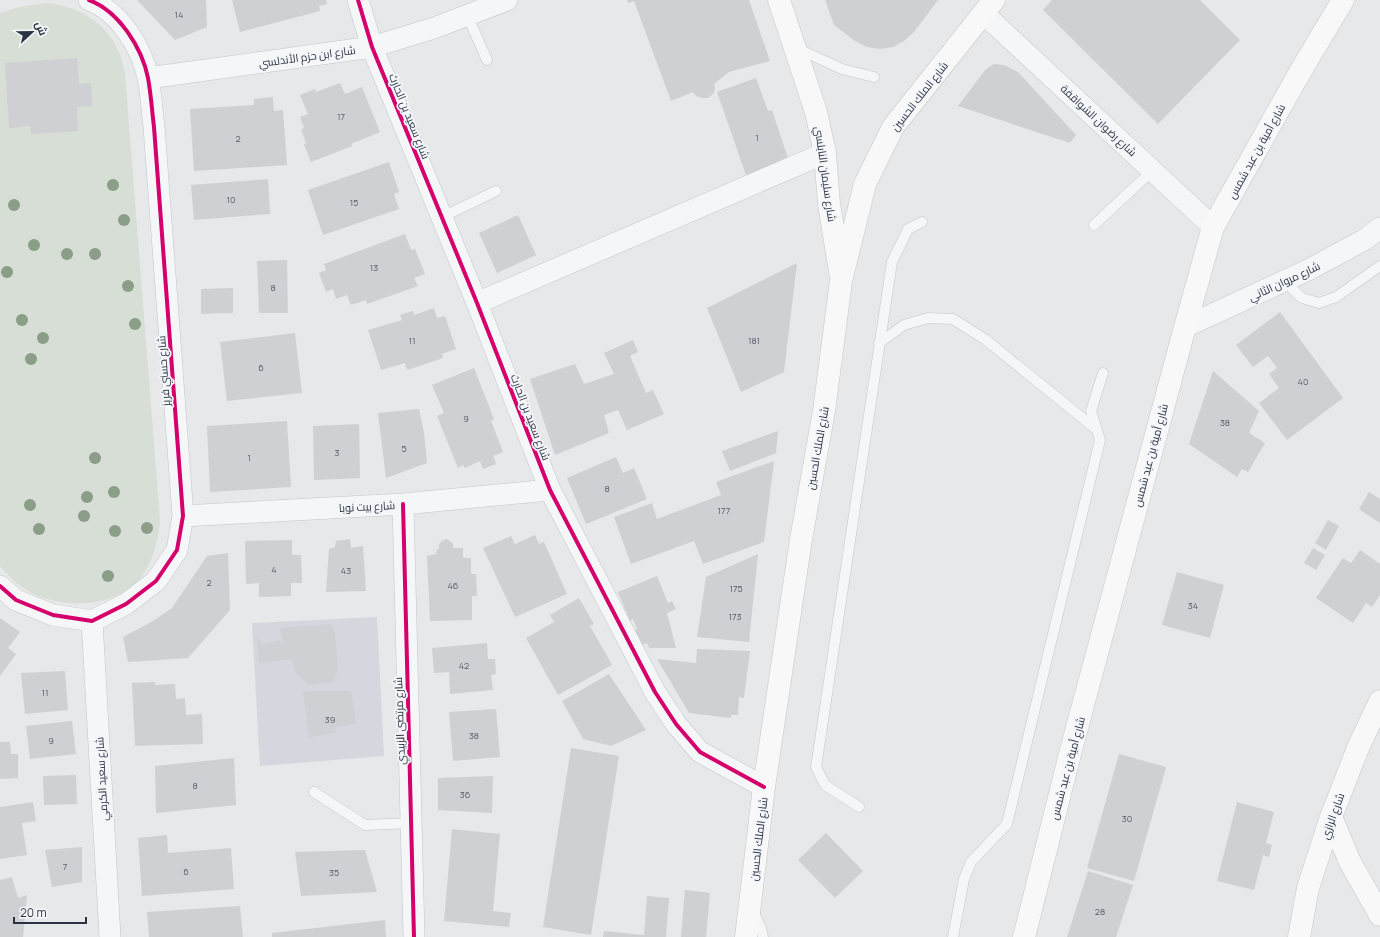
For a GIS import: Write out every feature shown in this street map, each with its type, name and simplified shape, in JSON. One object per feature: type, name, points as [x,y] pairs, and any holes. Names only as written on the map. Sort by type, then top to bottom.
[{"type":"main road","name":"شارع سليمان النابلسي","points":[[780,0],[816,112],[825,154],[829,204],[841,281]]},
{"type":"main road","name":"شارع أمية بن عبد شمس","points":[[1024,937],[1071,750],[1184,327],[1213,226],[1300,72],[1343,0]]},
{"type":"main road","name":"شارع الملك الحسين","points":[[746,937],[764,787],[800,539],[824,411],[841,281],[866,184],[893,127],[989,7]]},
{"type":"main road","name":"شارع الرازي","points":[[1299,937],[1308,888],[1331,818],[1358,748],[1380,701]]},
{"type":"main road","points":[[1331,818],[1350,862],[1380,915]]},
{"type":"street","name":"شارع حسني فريز","points":[[89,0],[98,3],[118,20],[140,51],[148,78],[154,127],[183,516],[177,550],[156,581],[126,604],[92,621]]},
{"type":"street","name":"شارع سعيد بن الحارث","points":[[358,0],[372,47],[477,303],[550,490],[655,692],[676,724],[700,752],[764,787]]},
{"type":"street","name":"شارع ابن حزم الأندلسي","points":[[148,78],[372,47],[434,28],[507,0]]},
{"type":"street","name":"شارع رضوان الشواقفة","points":[[989,7],[1153,170],[1213,226]]},
{"type":"street","points":[[477,303],[825,154]]},
{"type":"street","name":"شارع مروان الثاني","points":[[1184,327],[1308,270],[1364,240],[1380,228]]},
{"type":"street","name":"شارع بيت نوبا","points":[[183,516],[403,504],[550,490]]},
{"type":"street","name":"شارع مرتضى الزبيدي","points":[[403,504],[414,937]]},
{"type":"street","points":[[0,586],[16,600],[53,615],[92,621]]},
{"type":"street","name":"شارع سعيد الكرمي","points":[[92,621],[110,937]]},
{"type":"lane","points":[[467,15],[487,60]]},
{"type":"lane","points":[[796,48],[842,69],[874,77]]},
{"type":"lane","points":[[1094,225],[1153,170]]},
{"type":"lane","points":[[442,217],[496,191]]},
{"type":"lane","points":[[859,807],[825,785],[816,767],[892,262],[908,229],[922,222]]},
{"type":"lane","points":[[1284,281],[1302,298],[1319,303],[1336,297],[1380,266]]},
{"type":"lane","points":[[879,343],[904,325],[928,318],[954,319],[986,340],[1096,429]]},
{"type":"lane","points":[[953,937],[964,879],[971,862],[1007,824],[1100,440],[1091,411],[1103,372]]},
{"type":"lane","points":[[314,792],[365,825],[411,823]]},
{"type":"lane","points":[[750,906],[761,928],[763,937]]},
{"type":"shaded area","points":[[47,3],[80,12],[89,17],[106,31],[118,50],[125,74],[160,521],[153,555],[140,579],[134,585],[117,595],[105,600],[86,603],[61,602],[38,596],[18,584],[0,566],[0,13],[19,7]]},
{"type":"shaded area","points":[[377,617],[384,756],[260,766],[252,623]]},
{"type":"building","points":[[137,0],[206,0],[207,27],[175,40]]},
{"type":"building","points":[[232,0],[326,0],[327,4],[319,6],[320,11],[240,32]]},
{"type":"building","points":[[627,0],[749,0],[770,61],[729,72],[714,84],[715,89],[713,94],[708,98],[696,96],[693,92],[671,101],[634,1],[628,3]]},
{"type":"building","points":[[825,0],[938,0],[914,32],[904,41],[893,47],[880,49],[867,47],[855,41],[834,25]]},
{"type":"building","points":[[1052,0],[1200,0],[1240,40],[1158,124],[1043,10]]},
{"type":"building","points":[[77,58],[79,84],[91,83],[92,106],[77,107],[78,131],[31,134],[30,126],[9,128],[5,63]]},
{"type":"building","points":[[994,64],[1004,65],[1018,72],[1076,135],[1070,143],[958,106],[986,69]]},
{"type":"building","points":[[756,78],[768,111],[772,110],[790,164],[747,178],[717,92]]},
{"type":"building","points":[[340,83],[345,94],[362,87],[380,132],[351,144],[352,146],[311,162],[304,144],[306,143],[301,129],[304,128],[300,117],[308,114],[300,95],[315,89],[316,92]]},
{"type":"building","points":[[273,97],[274,111],[283,110],[287,165],[194,171],[190,109],[254,105],[254,99]]},
{"type":"building","points":[[389,162],[399,192],[394,194],[399,209],[323,235],[308,190]]},
{"type":"building","points":[[268,179],[270,214],[194,220],[191,185]]},
{"type":"building","points":[[518,215],[536,255],[497,273],[479,233]]},
{"type":"building","points":[[405,234],[411,250],[415,249],[425,274],[414,278],[418,286],[367,304],[366,300],[351,305],[347,295],[336,299],[333,289],[326,292],[319,273],[326,270],[324,264]]},
{"type":"building","points":[[287,260],[288,313],[259,313],[257,261]]},
{"type":"building","points":[[797,263],[784,372],[741,392],[707,308]]},
{"type":"building","points":[[233,288],[233,313],[201,314],[201,289]]},
{"type":"building","points":[[434,308],[437,318],[445,316],[456,349],[442,354],[443,358],[407,370],[405,363],[381,370],[368,330],[402,320],[400,315],[413,311],[414,315]]},
{"type":"building","points":[[1280,312],[1343,398],[1287,440],[1259,403],[1279,388],[1269,374],[1277,368],[1268,356],[1253,367],[1236,345]]},
{"type":"building","points":[[295,333],[302,393],[227,401],[220,342]]},
{"type":"building","points":[[633,340],[638,352],[630,356],[646,393],[653,390],[664,414],[627,430],[618,410],[604,415],[609,433],[555,455],[530,379],[575,364],[584,384],[614,374],[604,353]]},
{"type":"building","points":[[474,368],[494,419],[491,421],[503,452],[493,456],[496,464],[483,469],[480,461],[465,468],[463,465],[458,468],[437,416],[444,413],[432,385]]},
{"type":"building","points":[[1213,371],[1259,411],[1249,433],[1265,443],[1248,472],[1242,469],[1237,477],[1189,444]]},
{"type":"building","points":[[419,409],[424,433],[427,463],[386,478],[378,413]]},
{"type":"building","points":[[287,421],[291,487],[210,492],[207,426]]},
{"type":"building","points":[[359,424],[360,478],[314,480],[313,426]]},
{"type":"building","points":[[778,431],[776,453],[730,471],[722,451]]},
{"type":"building","points":[[616,457],[623,473],[634,468],[647,499],[586,524],[567,478]]},
{"type":"building","points":[[774,461],[764,542],[703,564],[694,541],[631,564],[614,517],[652,503],[657,519],[721,495],[716,482]]},
{"type":"building","points":[[1369,492],[1380,499],[1380,523],[1359,509]]},
{"type":"building","points":[[1328,520],[1339,526],[1326,550],[1315,543]]},
{"type":"building","points":[[535,535],[539,544],[544,542],[567,594],[515,617],[483,548],[511,536],[515,544]]},
{"type":"building","points":[[350,539],[351,548],[363,546],[366,591],[326,592],[329,549],[335,547],[336,541]]},
{"type":"building","points":[[446,539],[453,544],[453,548],[463,548],[463,558],[471,558],[471,574],[476,574],[477,596],[472,596],[472,620],[430,621],[427,556],[436,554],[437,549],[439,549],[439,544]]},
{"type":"building","points":[[292,540],[292,555],[301,555],[302,583],[291,583],[291,596],[259,597],[259,583],[246,584],[245,541]]},
{"type":"building","points":[[1313,548],[1325,555],[1316,570],[1304,563]]},
{"type":"building","points":[[1360,550],[1380,564],[1380,595],[1372,607],[1366,603],[1353,623],[1316,598],[1343,558],[1351,563]]},
{"type":"building","points":[[228,553],[230,610],[188,658],[128,662],[123,637],[153,621],[172,608],[207,556]]},
{"type":"building","points":[[758,554],[749,642],[697,637],[706,577]]},
{"type":"building","points":[[1177,572],[1224,585],[1210,638],[1162,625]]},
{"type":"building","points":[[657,576],[668,603],[672,601],[676,609],[667,613],[676,648],[649,648],[647,643],[641,645],[635,630],[637,629],[633,619],[630,621],[618,592]]},
{"type":"building","points":[[579,598],[594,624],[590,626],[612,665],[558,695],[526,638],[554,622],[550,615]]},
{"type":"building","points":[[0,618],[20,632],[8,648],[16,654],[0,676]]},
{"type":"building","points":[[331,624],[335,633],[338,670],[333,682],[308,685],[295,671],[292,659],[259,663],[257,637],[263,645],[278,640],[284,645],[280,628]]},
{"type":"building","points":[[487,643],[488,659],[495,659],[496,674],[491,675],[493,690],[450,694],[449,672],[434,673],[432,648]]},
{"type":"building","points":[[697,649],[750,651],[744,698],[739,697],[738,715],[731,715],[731,718],[689,713],[657,659],[696,663]]},
{"type":"building","points":[[65,671],[68,710],[25,714],[21,673]]},
{"type":"building","points":[[609,674],[646,730],[611,746],[583,739],[562,701]]},
{"type":"building","points":[[155,682],[155,685],[175,684],[176,699],[185,698],[186,715],[202,714],[203,744],[135,746],[132,683]]},
{"type":"building","points":[[351,691],[356,724],[335,727],[336,732],[309,738],[303,692]]},
{"type":"building","points":[[496,709],[500,757],[453,761],[449,712]]},
{"type":"building","points":[[72,721],[76,754],[30,759],[26,726]]},
{"type":"building","points":[[0,742],[10,742],[11,754],[18,754],[18,778],[0,779]]},
{"type":"building","points":[[571,748],[619,756],[591,935],[543,927]]},
{"type":"building","points":[[1119,754],[1166,767],[1134,881],[1087,868]]},
{"type":"building","points":[[234,758],[236,805],[156,813],[155,766]]},
{"type":"building","points":[[76,775],[77,804],[44,805],[43,776]]},
{"type":"building","points":[[493,776],[492,813],[438,810],[438,778]]},
{"type":"building","points":[[33,802],[36,821],[22,823],[27,855],[0,859],[0,807]]},
{"type":"building","points":[[1237,802],[1274,812],[1266,843],[1272,845],[1269,857],[1263,855],[1254,890],[1217,881]]},
{"type":"building","points":[[452,829],[500,834],[493,911],[511,913],[509,927],[444,921]]},
{"type":"building","points":[[826,833],[863,871],[835,898],[798,860]]},
{"type":"building","points":[[167,835],[168,853],[231,848],[234,889],[142,896],[138,838]]},
{"type":"building","points":[[82,847],[82,882],[52,887],[45,850]]},
{"type":"building","points":[[365,850],[377,892],[301,896],[295,852]]},
{"type":"building","points":[[1088,871],[1133,885],[1116,937],[1067,937]]},
{"type":"building","points":[[12,877],[18,898],[27,895],[23,937],[0,937],[0,880]]},
{"type":"building","points":[[685,890],[710,893],[706,937],[681,937]]},
{"type":"building","points":[[647,896],[669,898],[666,937],[603,937],[604,931],[644,935]]},
{"type":"building","points":[[240,906],[243,937],[149,937],[147,912]]},
{"type":"building","points":[[385,920],[386,937],[272,937],[272,933]]},
{"type":"cycle path","points":[[0,586],[16,600],[53,615],[92,621],[126,604],[156,581],[177,550],[183,516],[154,127],[148,78],[145,66],[135,43],[128,32],[110,13],[100,5],[89,0]]},
{"type":"cycle path","points":[[358,0],[372,47],[477,303],[550,490],[655,692],[676,724],[700,752],[764,787]]},
{"type":"cycle path","points":[[403,504],[414,937]]}]
